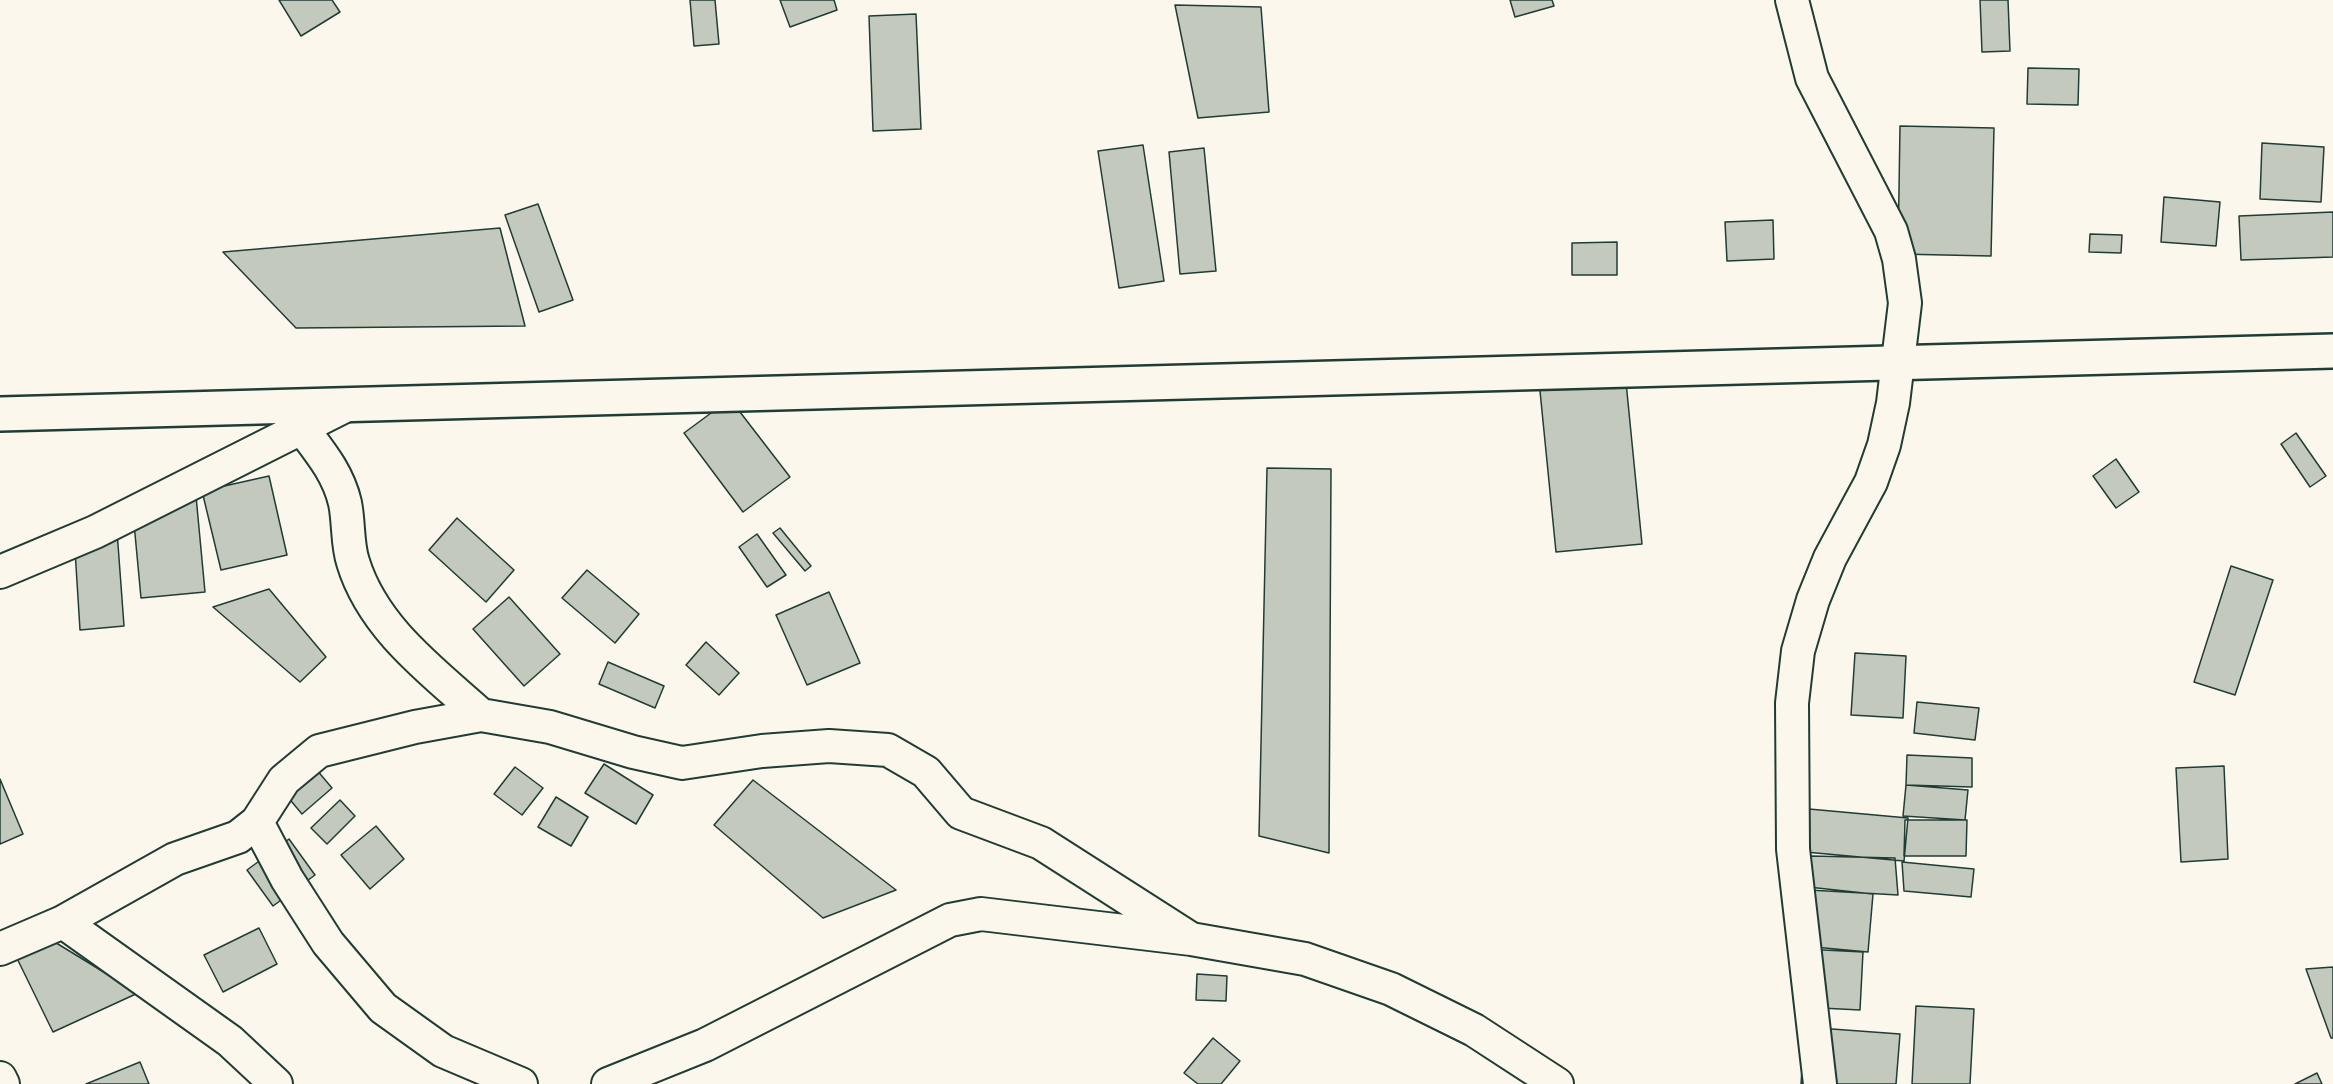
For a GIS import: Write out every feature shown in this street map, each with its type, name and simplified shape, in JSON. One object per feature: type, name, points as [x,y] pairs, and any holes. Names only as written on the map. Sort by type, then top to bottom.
[{"type":"street","points":[[1792,0],[1812,78],[1891,231],[1899,259],[1905,303],[1900,362],[1884,445],[1871,482],[1830,558],[1813,600],[1798,651],[1792,703],[1793,849],[1820,1084]]},
{"type":"street","points":[[0,414],[2333,351]]},
{"type":"street","points":[[0,572],[95,532],[348,405]]},
{"type":"street","points":[[302,428],[332,468],[345,503],[352,561],[374,610],[412,653],[482,715]]},
{"type":"street","points":[[0,949],[63,922],[175,859],[238,837],[257,822],[284,780],[319,751],[415,727],[482,715],[550,727],[633,752],[682,763],[762,751],[829,746],[888,750],[926,772],[961,813],[1041,843],[1191,939]]},
{"type":"street","points":[[257,822],[287,879],[328,943],[382,1008],[443,1051],[521,1084]]},
{"type":"street","points":[[608,1084],[705,1045],[950,920],[981,914],[1191,939],[1305,959],[1391,989],[1474,1030],[1557,1084]]},
{"type":"street","points":[[63,922],[222,1035],[276,1084]]},
{"type":"street","points":[[0,1078],[3,1084]]},
{"type":"building","points":[[279,0],[332,0],[340,12],[301,36]]},
{"type":"building","points":[[690,0],[715,0],[719,44],[694,46]]},
{"type":"building","points":[[780,0],[834,0],[837,10],[790,27]]},
{"type":"building","points":[[1510,0],[1552,0],[1554,6],[1515,17]]},
{"type":"building","points":[[1980,0],[2008,0],[2010,51],[1982,52]]},
{"type":"building","points":[[1175,5],[1261,7],[1269,112],[1198,118]]},
{"type":"building","points":[[916,14],[921,129],[873,131],[869,16]]},
{"type":"building","points":[[2028,68],[2079,69],[2078,105],[2027,104]]},
{"type":"building","points":[[1900,126],[1994,128],[1991,256],[1898,254]]},
{"type":"building","points":[[2262,143],[2324,147],[2321,202],[2260,199]]},
{"type":"building","points":[[1143,145],[1164,281],[1119,288],[1098,151]]},
{"type":"building","points":[[1204,148],[1216,271],[1180,274],[1169,152]]},
{"type":"building","points":[[2164,197],[2220,202],[2216,246],[2161,242]]},
{"type":"building","points":[[538,204],[573,300],[539,312],[505,215]]},
{"type":"building","points":[[2333,212],[2333,257],[2241,260],[2239,216]]},
{"type":"building","points":[[1773,220],[1774,259],[1727,261],[1725,222]]},
{"type":"building","points":[[500,228],[525,326],[296,328],[223,252]]},
{"type":"building","points":[[2090,234],[2122,235],[2121,253],[2089,252]]},
{"type":"building","points":[[1617,242],[1617,275],[1572,275],[1572,243]]},
{"type":"building","points":[[1625,372],[1642,544],[1556,552],[1539,381]]},
{"type":"building","points":[[730,399],[790,477],[743,512],[684,433]]},
{"type":"building","points":[[2296,433],[2326,476],[2310,487],[2281,444]]},
{"type":"building","points":[[2116,459],[2139,492],[2116,508],[2093,476]]},
{"type":"building","points":[[1267,468],[1331,469],[1329,853],[1259,836]]},
{"type":"building","points":[[269,476],[287,555],[221,570],[202,491]]},
{"type":"building","points":[[196,496],[205,592],[141,598],[132,502]]},
{"type":"building","points":[[457,518],[514,570],[486,602],[429,550]]},
{"type":"building","points":[[780,528],[811,566],[805,571],[773,533]]},
{"type":"building","points":[[117,531],[124,626],[80,630],[74,534]]},
{"type":"building","points":[[757,534],[786,575],[767,587],[739,547]]},
{"type":"building","points":[[2231,566],[2273,580],[2235,695],[2194,682]]},
{"type":"building","points":[[587,570],[639,614],[615,643],[562,598]]},
{"type":"building","points":[[269,589],[326,657],[300,682],[213,607]]},
{"type":"building","points":[[829,592],[860,663],[807,685],[776,615]]},
{"type":"building","points":[[509,597],[560,654],[524,686],[473,629]]},
{"type":"building","points":[[706,642],[739,673],[719,695],[686,665]]},
{"type":"building","points":[[1855,653],[1906,656],[1903,718],[1851,715]]},
{"type":"building","points":[[608,662],[664,686],[655,708],[599,684]]},
{"type":"building","points":[[1917,702],[1979,708],[1975,740],[1914,733]]},
{"type":"building","points":[[1907,755],[1972,758],[1972,787],[1906,785]]},
{"type":"building","points":[[604,764],[653,795],[636,824],[585,793]]},
{"type":"building","points":[[2224,766],[2228,859],[2181,862],[2176,768]]},
{"type":"building","points":[[515,767],[543,788],[522,815],[494,794]]},
{"type":"building","points":[[316,769],[332,788],[302,814],[286,795]]},
{"type":"building","points":[[0,779],[23,834],[0,844]]},
{"type":"building","points":[[753,780],[896,890],[823,918],[714,825]]},
{"type":"building","points":[[1906,785],[1968,790],[1965,820],[1903,816]]},
{"type":"building","points":[[556,797],[588,817],[571,846],[538,827]]},
{"type":"building","points":[[340,800],[355,816],[327,844],[311,828]]},
{"type":"building","points":[[1809,809],[1908,818],[1904,861],[1805,852]]},
{"type":"building","points":[[1905,820],[1967,820],[1966,856],[1904,856]]},
{"type":"building","points":[[376,826],[404,859],[370,889],[341,855]]},
{"type":"building","points":[[289,839],[315,875],[273,906],[247,870]]},
{"type":"building","points":[[1811,856],[1895,858],[1898,895],[1809,890]]},
{"type":"building","points":[[1902,862],[1974,869],[1971,897],[1904,891]]},
{"type":"building","points":[[1808,887],[1873,894],[1868,952],[1803,946]]},
{"type":"building","points":[[22,922],[138,993],[53,1032],[9,942]]},
{"type":"building","points":[[259,928],[277,964],[223,992],[204,955]]},
{"type":"building","points":[[1804,949],[1863,952],[1860,1010],[1801,1007]]},
{"type":"building","points":[[2333,967],[2333,1038],[2331,1038],[2306,969]]},
{"type":"building","points":[[1197,974],[1227,976],[1226,1001],[1196,1000]]},
{"type":"building","points":[[1916,1006],[1974,1009],[1970,1084],[1912,1084]]},
{"type":"building","points":[[1805,1027],[1900,1034],[1896,1084],[1801,1084]]},
{"type":"building","points":[[1213,1038],[1240,1061],[1221,1084],[1198,1084],[1184,1073]]},
{"type":"building","points":[[140,1062],[149,1084],[86,1084]]},
{"type":"building","points":[[2317,1073],[2322,1084],[2295,1084]]}]
